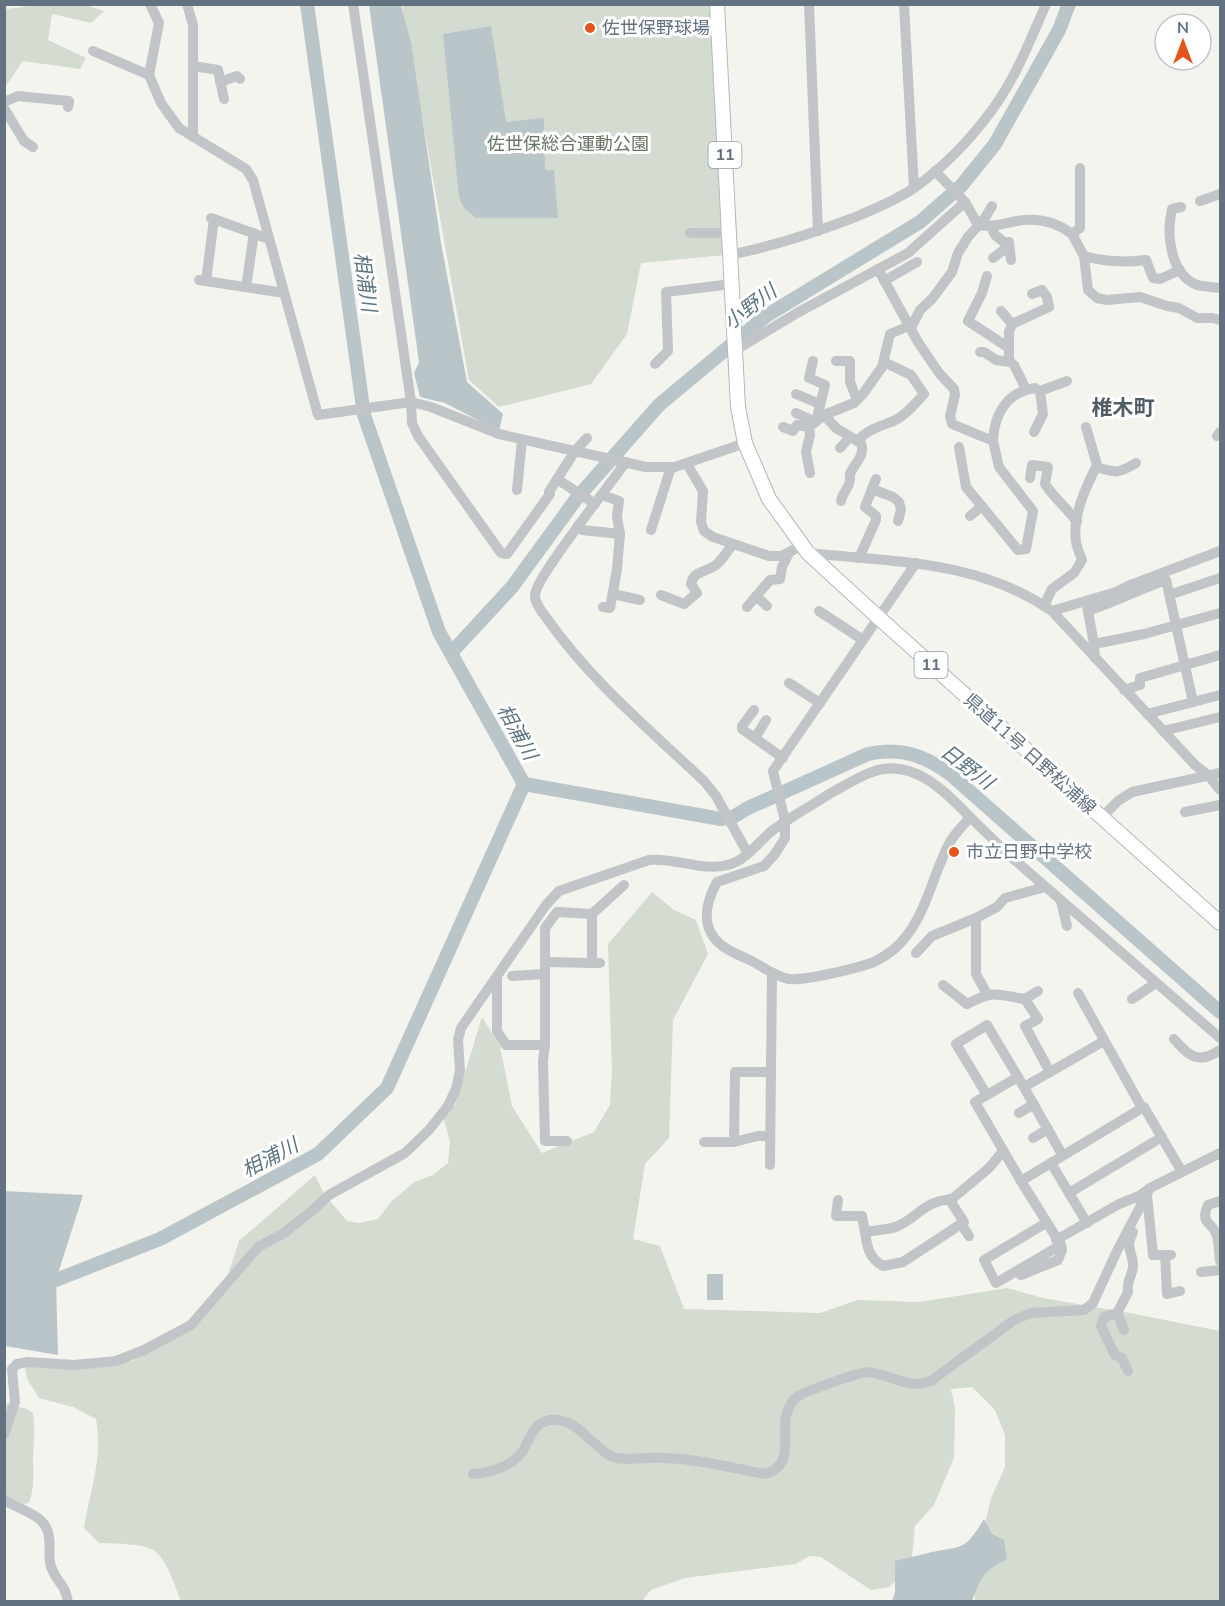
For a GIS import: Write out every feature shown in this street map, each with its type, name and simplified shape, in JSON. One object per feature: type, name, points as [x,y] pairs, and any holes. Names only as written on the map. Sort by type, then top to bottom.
[{"type":"main road","name":"県道11号 日野松浦線","points":[[717,4],[724,233],[730,255],[738,407],[745,443],[769,499],[805,549],[879,618],[1221,923]]},
{"type":"street","points":[[150,4],[159,23],[149,75],[161,103],[179,128],[246,169],[253,180],[284,293],[322,414],[408,402],[431,407],[499,434],[645,466],[671,467],[687,464],[745,443]]},
{"type":"street","points":[[187,4],[193,24],[193,137]]},
{"type":"street","points":[[353,4],[408,402],[412,423],[418,436],[501,553],[507,554],[587,438]]},
{"type":"street","points":[[809,4],[818,231]]},
{"type":"street","points":[[904,4],[914,188]]},
{"type":"street","points":[[730,255],[777,245],[884,205],[937,173],[974,134],[993,109],[1015,73],[1046,4]]},
{"type":"street","points":[[93,51],[149,75]]},
{"type":"street","points":[[193,66],[218,70],[224,99]]},
{"type":"street","points":[[220,82],[237,76],[240,79]]},
{"type":"street","points":[[4,102],[18,96],[69,101],[68,107]]},
{"type":"street","points":[[4,108],[24,141],[33,147]]},
{"type":"street","points":[[1072,234],[1080,228],[1080,168]]},
{"type":"street","points":[[937,173],[964,201],[978,225]]},
{"type":"street","points":[[1200,201],[1221,194]]},
{"type":"street","points":[[735,351],[908,253],[964,201]]},
{"type":"street","points":[[783,427],[793,431],[797,425],[817,421],[857,400],[873,381],[884,362],[890,334],[913,324],[920,310],[932,299],[952,272],[958,253],[992,206]]},
{"type":"street","points":[[1181,207],[1172,209],[1171,215],[1171,247],[1180,270],[1186,278],[1198,285],[1221,288]]},
{"type":"street","points":[[269,239],[212,219],[202,280],[284,293]]},
{"type":"street","points":[[978,225],[993,227],[1015,221],[1049,220],[1072,234],[1084,255],[1088,290],[1097,298],[1107,300],[1140,297],[1179,308],[1197,318],[1221,320]]},
{"type":"street","points":[[993,227],[995,235],[1005,243],[1005,249],[993,258]]},
{"type":"street","points":[[993,227],[1009,241],[1011,260]]},
{"type":"street","points":[[246,287],[254,233]]},
{"type":"street","points":[[690,233],[724,233]]},
{"type":"street","points":[[1084,255],[1102,261],[1146,260],[1153,278],[1160,279],[1180,270]]},
{"type":"street","points":[[884,281],[917,262]]},
{"type":"street","points":[[878,269],[908,325],[939,373],[954,389],[955,395],[950,416],[952,424],[993,441]]},
{"type":"street","points":[[987,276],[982,293],[968,321],[1009,348]]},
{"type":"street","points":[[656,364],[668,351],[666,292],[732,284]]},
{"type":"street","points":[[1009,362],[1009,332],[1012,324],[1049,307],[1047,297],[1042,290],[1032,294]]},
{"type":"street","points":[[1000,311],[1012,324]]},
{"type":"street","points":[[980,352],[1014,365],[1026,389]]},
{"type":"street","points":[[810,473],[806,452],[810,435],[817,421],[825,386],[809,378],[813,361]]},
{"type":"street","points":[[836,361],[850,361],[850,382],[857,400]]},
{"type":"street","points":[[840,448],[875,427],[893,422],[924,394],[911,375],[884,362]]},
{"type":"street","points":[[1040,391],[1067,381]]},
{"type":"street","points":[[957,452],[966,487],[1018,550],[1026,549],[1033,511],[999,467],[993,441],[994,428],[999,411],[1008,400],[1026,389],[1035,388],[1040,391]]},
{"type":"street","points":[[1034,432],[1043,414],[1040,391]]},
{"type":"street","points":[[796,394],[817,421]]},
{"type":"street","points":[[796,413],[836,428],[863,447],[850,474],[850,483],[842,494],[841,501]]},
{"type":"street","points":[[1048,609],[1052,589],[1074,573],[1082,560],[1076,541],[1078,509],[1096,466],[1086,427]]},
{"type":"street","points":[[517,490],[522,440]]},
{"type":"street","points":[[624,461],[555,558],[534,597],[557,634],[598,681],[704,781],[716,796],[747,852]]},
{"type":"street","points":[[1096,466],[1114,473],[1124,471],[1136,463]]},
{"type":"street","points":[[687,464],[703,490],[700,512],[704,531],[713,537],[769,556],[782,556],[805,549],[967,572],[1037,601],[1048,609],[1221,790]]},
{"type":"street","points":[[1030,478],[1032,465],[1051,467],[1045,484],[1077,522]]},
{"type":"street","points":[[651,530],[671,467]]},
{"type":"street","points":[[558,480],[597,501],[619,501],[620,534],[617,569],[610,608],[603,607]]},
{"type":"street","points":[[859,558],[876,520],[876,516],[865,507],[874,484],[899,502],[898,521]]},
{"type":"street","points":[[970,516],[982,506]]},
{"type":"street","points":[[578,526],[582,530],[620,534]]},
{"type":"street","points":[[661,594],[684,604],[698,592],[691,584],[695,575],[716,566],[733,544]]},
{"type":"street","points":[[747,607],[770,580],[780,579],[782,567],[789,553]]},
{"type":"street","points":[[1087,606],[1128,586],[1220,554]]},
{"type":"street","points":[[916,563],[773,771],[784,818],[785,838],[764,866],[717,882],[711,893],[707,909],[707,925],[720,945],[772,973],[790,979],[819,976],[874,962],[908,936],[951,841],[970,817]]},
{"type":"street","points":[[1169,595],[1221,578]]},
{"type":"street","points":[[775,580],[785,587]]},
{"type":"street","points":[[1048,609],[1087,606],[1119,600],[1166,580],[1193,702]]},
{"type":"street","points":[[613,594],[640,600]]},
{"type":"street","points":[[756,596],[767,606]]},
{"type":"street","points":[[1087,606],[1095,658]]},
{"type":"street","points":[[819,611],[862,640]]},
{"type":"street","points":[[1094,644],[1144,634],[1221,613]]},
{"type":"street","points":[[1124,690],[1140,685],[1140,678],[1221,655]]},
{"type":"street","points":[[789,683],[820,703]]},
{"type":"street","points":[[1147,714],[1221,694]]},
{"type":"street","points":[[754,710],[742,729],[783,758]]},
{"type":"street","points":[[1163,731],[1221,717]]},
{"type":"street","points":[[754,738],[766,720]]},
{"type":"street","points":[[4,1434],[15,1402],[11,1377],[12,1369],[17,1364],[28,1362],[74,1365],[116,1361],[144,1350],[191,1325],[258,1247],[284,1233],[328,1195],[405,1153],[429,1130],[448,1106],[456,1089],[460,1071],[458,1040],[461,1028],[546,904],[559,891],[649,860],[659,859],[714,866],[742,860],[747,852],[784,818],[874,771],[891,768],[907,771],[934,783],[1045,887],[1221,1038]]},
{"type":"street","points":[[1102,817],[1118,801],[1132,792],[1221,773]]},
{"type":"street","points":[[1185,812],[1221,805]]},
{"type":"street","points":[[567,1141],[545,1141],[543,1061],[545,928],[557,912],[592,914],[624,885]]},
{"type":"street","points":[[916,954],[932,936],[976,918],[997,907],[1005,898],[1045,887]]},
{"type":"street","points":[[1061,901],[1067,926]]},
{"type":"street","points":[[545,962],[596,963],[592,914]]},
{"type":"street","points":[[976,918],[976,974],[987,994]]},
{"type":"street","points":[[770,1165],[772,973]]},
{"type":"street","points":[[512,976],[545,974]]},
{"type":"street","points":[[497,977],[497,1031],[501,1038],[506,1045],[545,1045]]},
{"type":"street","points":[[1132,998],[1156,983]]},
{"type":"street","points":[[943,984],[967,1004],[987,994],[997,993],[1026,999],[1038,991]]},
{"type":"street","points":[[1078,993],[1142,1108],[1144,1107],[1182,1172]]},
{"type":"street","points":[[1026,999],[1038,1019],[1024,1026],[1050,1072]]},
{"type":"street","points":[[987,1095],[956,1044],[987,1025],[1063,1156]]},
{"type":"street","points":[[1059,1243],[975,1102],[987,1095],[1050,1072],[1104,1041]]},
{"type":"street","points":[[1175,1044],[1193,1057],[1206,1056],[1221,1050]]},
{"type":"street","points":[[734,1142],[735,1072],[770,1072]]},
{"type":"street","points":[[1019,1113],[1034,1104]]},
{"type":"street","points":[[1021,1181],[1142,1108]]},
{"type":"street","points":[[1033,1138],[1048,1129]]},
{"type":"street","points":[[704,1142],[734,1142],[758,1136],[770,1136]]},
{"type":"street","points":[[1069,1193],[1162,1137]]},
{"type":"street","points":[[969,1176],[991,1156],[1003,1151]]},
{"type":"street","points":[[865,1232],[899,1225],[930,1204],[949,1199],[967,1188],[989,1168],[1003,1151]]},
{"type":"street","points":[[1046,1223],[984,1260],[996,1283],[1059,1243],[1087,1222],[1221,1153]]},
{"type":"street","points":[[1051,1163],[1087,1222]]},
{"type":"street","points":[[473,1474],[486,1473],[519,1456],[529,1436],[542,1421],[554,1419],[574,1426],[612,1456],[620,1459],[670,1457],[765,1474],[777,1471],[784,1461],[785,1417],[791,1404],[799,1395],[865,1371],[917,1384],[931,1381],[1014,1320],[1031,1313],[1084,1310],[1093,1303],[1148,1191]]},
{"type":"street","points":[[1148,1191],[1153,1255],[1168,1255],[1167,1294],[1180,1291]]},
{"type":"street","points":[[838,1200],[836,1216],[862,1216],[870,1256],[883,1266],[890,1266],[903,1262],[964,1222],[949,1199]]},
{"type":"street","points":[[1221,1201],[1208,1205],[1205,1212],[1208,1224],[1216,1232],[1221,1261]]},
{"type":"street","points":[[961,1224],[969,1236]]},
{"type":"street","points":[[1128,1371],[1122,1358],[1115,1355],[1101,1326],[1109,1312],[1128,1292],[1127,1286],[1133,1266],[1129,1250],[1129,1240],[1134,1229],[1131,1224]]},
{"type":"street","points":[[1201,1272],[1221,1270]]},
{"type":"street","points":[[1109,1312],[1124,1330]]},
{"type":"street","points":[[4,1500],[38,1517],[47,1527],[50,1537],[49,1563],[53,1573],[66,1589],[68,1602]]},
{"type":"green space","points":[[83,4],[104,11],[91,23],[52,14],[48,40],[86,58],[80,69],[23,61],[5,87],[5,9],[25,7],[25,5]]},
{"type":"green space","name":"佐世保総合運動公園","points":[[402,5],[710,5],[725,255],[641,263],[627,334],[591,384],[499,407],[469,380]]},
{"type":"green space","points":[[652,892],[674,910],[696,920],[708,954],[673,1020],[669,1138],[645,1164],[633,1239],[660,1246],[684,1309],[820,1313],[858,1300],[919,1302],[1007,1288],[1043,1298],[1220,1331],[1220,1601],[975,1601],[974,1573],[991,1498],[1005,1467],[1005,1435],[995,1410],[972,1387],[951,1389],[955,1408],[954,1458],[934,1505],[915,1526],[911,1567],[889,1587],[871,1590],[821,1557],[809,1556],[796,1564],[685,1578],[651,1590],[642,1601],[181,1601],[168,1568],[155,1551],[136,1545],[99,1543],[84,1528],[97,1461],[96,1419],[73,1407],[39,1398],[27,1379],[25,1366],[100,1367],[132,1361],[176,1336],[225,1284],[239,1241],[315,1175],[324,1194],[347,1221],[359,1223],[378,1219],[391,1202],[414,1182],[433,1175],[448,1163],[450,1142],[442,1113],[455,1105],[482,1017],[500,1046],[512,1106],[542,1153],[594,1132],[610,1105],[612,1072],[608,944]]},
{"type":"green space","points":[[6,1403],[33,1413],[34,1434],[33,1486],[29,1503],[5,1507],[4,1405]]},
{"type":"shaded area","points":[[369,5],[401,5],[411,43],[441,243],[467,382],[503,414],[499,431],[445,403],[420,397],[414,373],[419,362]]},
{"type":"shaded area","points":[[491,26],[506,122],[544,118],[545,170],[554,170],[558,218],[476,218],[464,208],[459,197],[443,34]]},
{"type":"shaded area","points":[[4,1191],[83,1195],[56,1280],[58,1355],[5,1346]]},
{"type":"shaded area","points":[[707,1274],[723,1274],[723,1300],[707,1300]]},
{"type":"shaded area","points":[[984,1519],[992,1534],[1004,1540],[1007,1559],[988,1571],[972,1601],[892,1601],[895,1592],[895,1561],[963,1545]]},
{"type":"waterway","name":"相浦川","points":[[56,1280],[160,1239],[318,1154],[387,1088],[524,784],[439,632],[364,415],[307,4]]},
{"type":"waterway","name":"小野川","points":[[451,653],[512,587],[577,498],[659,405],[766,316],[920,222],[961,186],[995,144],[1059,30],[1069,4]]},
{"type":"waterway","name":"日野川","points":[[524,784],[721,819],[733,817],[748,808],[868,754],[901,752],[921,757],[950,774],[1220,1012]]},
{"type":"place","name":"佐世保野球場","points":[[590,28]]},
{"type":"place","name":"市立日野中学校","points":[[954,852]]},
{"type":"district","name":"椎木町","points":[[1123,408]]}]
